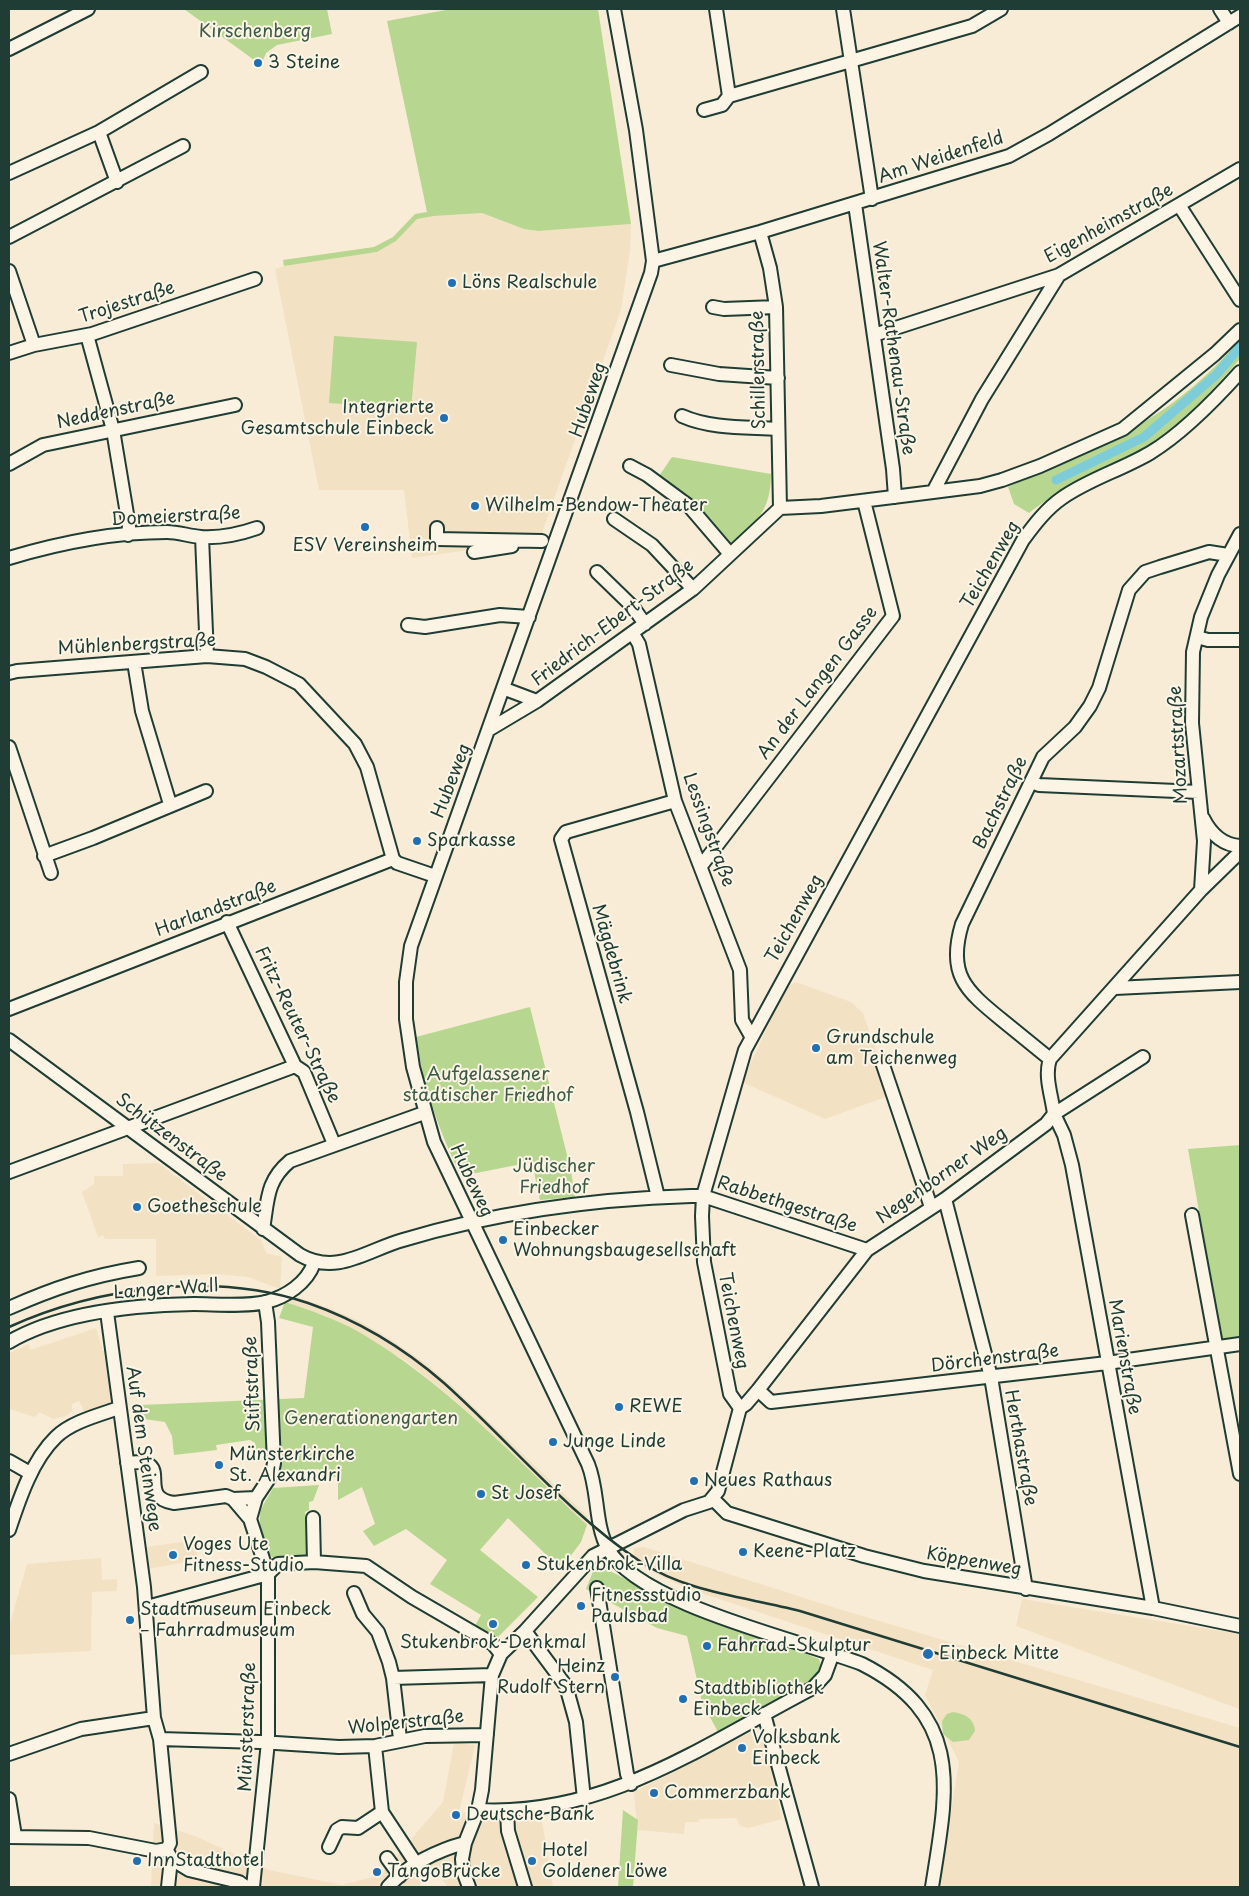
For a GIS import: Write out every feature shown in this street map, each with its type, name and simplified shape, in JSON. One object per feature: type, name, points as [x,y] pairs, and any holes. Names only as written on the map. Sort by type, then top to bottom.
[{"type":"street","points":[[9,49],[88,9]]},
{"type":"street","name":"Hubeweg","points":[[614,9],[636,130],[653,261],[651,273],[559,538],[529,617],[508,691],[490,729],[411,946],[406,982],[406,1019],[413,1067],[424,1113],[434,1142],[588,1464],[596,1487],[600,1526],[608,1548],[623,1568],[633,1576],[679,1601],[832,1653],[884,1676],[900,1688],[926,1718],[940,1751],[945,1804],[932,1887]]},
{"type":"street","points":[[716,9],[729,96]]},
{"type":"street","points":[[843,9],[872,199]]},
{"type":"street","points":[[704,110],[722,104],[729,96],[972,26],[982,14],[1001,9]]},
{"type":"street","points":[[1220,9],[1229,23]]},
{"type":"street","name":"Am Weidenfeld","points":[[653,261],[664,260],[872,199],[1008,156],[1049,134],[1240,16]]},
{"type":"street","points":[[9,174],[99,132],[201,72]]},
{"type":"street","points":[[99,132],[117,182]]},
{"type":"street","points":[[9,237],[117,182],[182,146]]},
{"type":"street","name":"Eigenheimstraße","points":[[874,335],[1059,275],[1240,169]]},
{"type":"street","name":"Walter-Rathenau-Straße","points":[[855,204],[895,497]]},
{"type":"street","points":[[1179,206],[1240,300]]},
{"type":"street","name":"Schillerstraße","points":[[760,232],[770,268],[776,307],[780,508]]},
{"type":"street","points":[[9,271],[34,345]]},
{"type":"street","points":[[932,492],[982,399],[1059,275]]},
{"type":"street","name":"Trojestraße","points":[[9,353],[34,345],[87,335],[255,279]]},
{"type":"street","points":[[713,307],[724,309],[776,307]]},
{"type":"street","points":[[780,508],[864,501],[980,486],[1040,466],[1124,429],[1216,354],[1240,330]]},
{"type":"street","points":[[87,335],[113,430],[129,526],[128,535]]},
{"type":"street","points":[[670,365],[719,374],[778,378]]},
{"type":"street","name":"Teichenweg","points":[[740,1408],[730,1394],[704,1262],[703,1196],[751,1036],[1023,540],[1040,517],[1060,499],[1083,485],[1123,468],[1151,452],[1184,426],[1240,374]]},
{"type":"street","name":"Neddenstraße","points":[[9,464],[43,445],[234,405]]},
{"type":"street","points":[[682,416],[691,420],[717,424],[778,429]]},
{"type":"street","points":[[630,466],[647,475],[689,506],[730,554]]},
{"type":"street","name":"An der Langen Gasse","points":[[702,866],[893,616],[864,501]]},
{"type":"street","name":"Friedrich-Ebert-Straße","points":[[490,729],[537,702],[693,589],[780,508]]},
{"type":"street","points":[[614,519],[652,545],[693,589]]},
{"type":"street","name":"Domeierstraße","points":[[9,558],[76,542],[128,535],[168,532],[202,537],[244,532],[257,528]]},
{"type":"street","points":[[437,528],[437,539],[491,544],[559,538]]},
{"type":"street","name":"Mozartstraße","points":[[1201,890],[1204,841],[1192,722],[1193,652],[1201,617],[1228,555],[1240,534]]},
{"type":"street","points":[[202,537],[207,656]]},
{"type":"street","points":[[474,552],[491,544]]},
{"type":"street","name":"Bachstraße","points":[[1050,1059],[974,997],[964,983],[957,963],[957,943],[962,924],[1043,757],[1074,727],[1099,688],[1129,590],[1144,572],[1208,552],[1228,555]]},
{"type":"street","points":[[598,572],[633,607],[645,624]]},
{"type":"street","points":[[408,625],[425,627],[500,615],[529,617]]},
{"type":"street","name":"Lessingstraße","points":[[633,634],[639,644],[675,801],[702,866],[740,970],[742,1020],[751,1036]]},
{"type":"street","points":[[1197,637],[1208,640],[1240,640]]},
{"type":"street","name":"Mühlenbergstraße","points":[[9,673],[207,656],[244,660],[266,667],[298,684],[320,704],[352,740],[366,767],[393,859]]},
{"type":"street","points":[[134,662],[147,734],[170,804]]},
{"type":"street","name":"Friedrich-Ebert-Straße","points":[[508,691],[537,702]]},
{"type":"street","points":[[9,747],[51,873]]},
{"type":"street","points":[[1031,782],[1039,784],[1199,792]]},
{"type":"street","points":[[44,856],[93,838],[164,809],[170,804],[206,791]]},
{"type":"street","name":"Mägdebrink","points":[[658,1197],[637,1112],[561,839],[566,832],[675,801]]},
{"type":"street","name":"Mozartstraße","points":[[1201,814],[1208,829],[1218,839],[1231,846],[1240,846]]},
{"type":"street","points":[[1054,1114],[1047,1068],[1050,1059],[1201,890],[1240,852]]},
{"type":"street","points":[[393,859],[397,863],[435,876]]},
{"type":"street","name":"Harlandstraße","points":[[9,1009],[227,922],[393,859]]},
{"type":"street","name":"Fritz-Reuter-Straße","points":[[227,922],[295,1066],[304,1072],[334,1144]]},
{"type":"street","points":[[1115,988],[1240,982]]},
{"type":"street","name":"Schützenstraße","points":[[9,1040],[264,1229],[314,1263]]},
{"type":"street","name":"Negenborner Weg","points":[[740,1408],[758,1390],[867,1250],[945,1199],[1046,1124],[1054,1114],[1143,1057]]},
{"type":"street","points":[[882,1062],[931,1207]]},
{"type":"street","points":[[9,1172],[126,1127],[295,1066]]},
{"type":"street","points":[[264,1229],[272,1182],[277,1172],[290,1161],[424,1113]]},
{"type":"street","name":"Marienstraße","points":[[1054,1114],[1064,1135],[1072,1165],[1153,1608]]},
{"type":"street","name":"Rabbethgestraße","points":[[314,1263],[339,1263],[401,1240],[471,1221],[565,1207],[658,1197],[703,1196],[867,1250]]},
{"type":"street","name":"Herthastraße","points":[[945,1199],[991,1377],[1026,1589]]},
{"type":"street","points":[[1192,1215],[1240,1474]]},
{"type":"street","name":"Langer Wall","points":[[10,1337],[68,1319],[156,1305],[265,1302],[302,1283],[310,1274],[314,1263]]},
{"type":"street","points":[[9,1308],[69,1283],[100,1274],[139,1268]]},
{"type":"street","name":"Stiftstraße","points":[[250,1519],[256,1498],[272,1474],[274,1463],[268,1322],[265,1302]]},
{"type":"street","name":"Auf dem Steinwege","points":[[107,1312],[147,1607],[154,1718],[160,1740],[170,1843],[168,1887]]},
{"type":"street","name":"Dörchenstraße","points":[[758,1390],[771,1402],[1108,1363],[1240,1344]]},
{"type":"street","points":[[9,1530],[30,1473],[56,1437],[95,1416],[119,1408]]},
{"type":"street","points":[[469,1887],[463,1870],[465,1842],[478,1810],[492,1675],[501,1654],[523,1633],[593,1556],[684,1510],[713,1499],[718,1491],[740,1408]]},
{"type":"street","points":[[127,1463],[143,1461],[149,1463],[152,1468],[156,1491],[159,1497],[166,1502],[174,1503],[226,1496],[233,1499],[256,1498]]},
{"type":"street","points":[[9,1462],[30,1473]]},
{"type":"street","points":[[233,1499],[250,1519]]},
{"type":"street","name":"Köppenweg","points":[[713,1499],[727,1513],[864,1556],[924,1571],[1026,1589],[1153,1608],[1240,1626]]},
{"type":"street","points":[[313,1518],[314,1562]]},
{"type":"street","name":"Münsterstraße","points":[[250,1519],[268,1574],[268,1742],[251,1885]]},
{"type":"street","points":[[147,1607],[268,1574],[278,1564],[314,1562],[366,1566],[412,1596],[494,1644],[501,1654]]},
{"type":"street","points":[[597,1588],[627,1774],[631,1784]]},
{"type":"street","points":[[354,1593],[363,1614],[378,1632],[393,1678],[400,1740]]},
{"type":"street","points":[[523,1633],[566,1686],[576,1722],[584,1798]]},
{"type":"street","points":[[478,1810],[507,1811],[584,1798],[631,1784],[654,1774],[813,1688],[825,1675],[832,1653]]},
{"type":"street","points":[[393,1678],[492,1675]]},
{"type":"street","points":[[764,1714],[812,1887]]},
{"type":"street","points":[[9,1754],[81,1729],[154,1718]]},
{"type":"street","name":"Wolperstraße","points":[[160,1740],[268,1742],[339,1747],[375,1746],[400,1740],[452,1734],[487,1735]]},
{"type":"street","points":[[375,1746],[382,1812],[417,1865]]},
{"type":"street","points":[[9,1798],[12,1836],[89,1838],[156,1851],[169,1854],[189,1870],[251,1885]]},
{"type":"street","points":[[507,1811],[508,1831],[525,1887]]},
{"type":"street","points":[[329,1847],[337,1830],[342,1828],[358,1828],[382,1812]]},
{"type":"street","points":[[387,1858],[393,1882],[436,1852],[465,1842]]},
{"type":"shaded area","points":[[482,213],[524,229],[538,231],[631,224],[630,251],[621,310],[538,544],[476,554],[475,549],[412,558],[404,490],[319,490],[275,269],[377,252],[396,241],[417,219]]},
{"type":"shaded area","name":"Grundschule am Teichenweg","points":[[796,982],[851,1002],[863,1013],[891,1095],[825,1119],[742,1082],[786,987]]},
{"type":"shaded area","name":"Goetheschule","points":[[158,1163],[262,1241],[266,1253],[282,1257],[280,1289],[248,1277],[218,1274],[156,1276],[156,1239],[105,1239],[103,1235],[98,1237],[82,1192],[94,1184],[94,1176],[123,1176],[123,1164]]},
{"type":"shaded area","points":[[294,1296],[359,1321],[422,1361],[452,1386],[587,1516],[587,1525],[452,1398],[406,1361],[357,1331],[324,1315],[285,1302]]},
{"type":"shaded area","points":[[96,1328],[103,1351],[106,1350],[112,1399],[110,1403],[85,1413],[79,1401],[72,1404],[72,1411],[66,1416],[53,1419],[39,1412],[35,1417],[9,1409],[9,1353],[29,1344],[30,1350]]},
{"type":"shaded area","points":[[195,1540],[198,1560],[148,1569],[147,1547]]},
{"type":"shaded area","points":[[644,1547],[839,1609],[1240,1728],[1240,1887],[939,1887],[959,1762],[925,1695],[933,1670],[686,1588],[633,1562],[634,1548]]},
{"type":"shaded area","points":[[101,1558],[102,1580],[117,1579],[117,1591],[92,1592],[91,1651],[9,1655],[9,1627],[27,1564]]},
{"type":"shaded area","points":[[1022,1599],[1240,1634],[1239,1709],[1016,1626]]},
{"type":"shaded area","points":[[754,1730],[762,1733],[782,1819],[748,1828],[740,1826],[736,1818],[699,1819],[699,1822],[685,1822],[684,1834],[637,1830],[634,1792]]},
{"type":"shaded area","points":[[454,1743],[475,1745],[459,1812],[541,1815],[553,1887],[448,1887],[434,1870],[418,1887],[151,1887],[154,1823],[195,1836],[269,1870],[342,1885],[380,1875],[443,1802]]},
{"type":"green space","name":"Kirschenberg","points":[[184,9],[327,9],[332,34],[277,45],[266,53],[261,65]]},
{"type":"green space","points":[[451,9],[598,9],[631,224],[538,231],[524,229],[482,213],[434,216],[417,219],[396,241],[377,252],[284,266],[283,260],[374,247],[393,237],[415,214],[427,212],[387,21]]},
{"type":"green space","points":[[334,336],[417,342],[411,409],[329,403]]},
{"type":"green space","points":[[1240,339],[1240,359],[1204,398],[1165,435],[1136,454],[1068,488],[1029,513],[1014,504],[1008,487],[1139,425],[1167,407],[1194,386]]},
{"type":"green space","points":[[672,457],[771,474],[768,498],[760,516],[729,546],[657,479]]},
{"type":"green space","name":"Aufgelassener städtischer Friedhof","points":[[530,1007],[571,1171],[575,1197],[540,1200],[532,1162],[461,1176],[439,1125],[423,1073],[416,1037]]},
{"type":"green space","points":[[1240,1145],[1240,1339],[1222,1341],[1188,1149]]},
{"type":"green space","name":"Generationengarten","points":[[285,1302],[323,1315],[350,1327],[421,1374],[478,1422],[587,1525],[581,1542],[561,1569],[508,1518],[480,1550],[538,1597],[496,1639],[473,1629],[481,1615],[430,1584],[447,1560],[406,1529],[374,1546],[363,1531],[375,1524],[362,1487],[338,1500],[338,1477],[319,1477],[319,1469],[279,1472],[279,1452],[268,1457],[256,1451],[255,1443],[250,1440],[216,1445],[217,1450],[174,1455],[172,1436],[165,1422],[144,1419],[140,1405],[304,1398],[313,1327],[279,1318]]},
{"type":"green space","points":[[319,1485],[313,1501],[309,1502],[309,1510],[305,1512],[307,1532],[311,1535],[308,1553],[304,1556],[272,1557],[266,1548],[260,1528],[260,1515],[273,1488]]},
{"type":"green space","points":[[596,1564],[669,1601],[819,1659],[822,1669],[809,1684],[718,1732],[702,1702],[687,1636],[657,1628],[586,1589]]},
{"type":"green space","points":[[953,1712],[965,1715],[973,1723],[975,1731],[969,1740],[953,1742],[943,1734],[942,1721],[947,1714]]},
{"type":"green space","points":[[623,1810],[638,1820],[633,1887],[618,1887]]},
{"type":"waterway","points":[[1056,480],[1144,437],[1216,375],[1240,347]]},
{"type":"railway","points":[[9,1327],[43,1313],[80,1302],[118,1293],[157,1288],[196,1286],[234,1288],[272,1293],[308,1303],[362,1327],[397,1347],[429,1370],[588,1521],[641,1562],[659,1572],[678,1581],[718,1593],[800,1611],[1240,1747]]},
{"type":"place","name":"3 Steine","points":[[258,63]]},
{"type":"place","name":"Löns Realschule","points":[[452,283]]},
{"type":"place","name":"Integrierte Gesamtschule Einbeck","points":[[444,418]]},
{"type":"place","name":"Wilhelm-Bendow-Theater","points":[[475,506]]},
{"type":"place","name":"ESV Vereinsheim","points":[[365,527]]},
{"type":"place","name":"Sparkasse","points":[[417,841]]},
{"type":"place","name":"Grundschule am Teichenweg","points":[[816,1048]]},
{"type":"place","name":"Goetheschule","points":[[137,1207]]},
{"type":"place","name":"Einbecker Wohnungsbaugesellschaft","points":[[503,1240]]},
{"type":"place","name":"REWE","points":[[619,1407]]},
{"type":"place","name":"Junge Linde","points":[[553,1442]]},
{"type":"place","name":"Münsterkirche St. Alexandri","points":[[219,1465]]},
{"type":"place","name":"Neues Rathaus","points":[[694,1481]]},
{"type":"place","name":"St Josef","points":[[481,1494]]},
{"type":"place","name":"Keene-Platz","points":[[743,1552]]},
{"type":"place","name":"Voges Ute Fitness-Studio","points":[[173,1555]]},
{"type":"place","name":"Stukenbrok-Villa","points":[[526,1565]]},
{"type":"place","name":"Fitnessstudio Paulsbad","points":[[581,1606]]},
{"type":"place","name":"Stadtmuseum Einbeck – Fahrradmuseum","points":[[130,1620]]},
{"type":"place","name":"Stukenbrok-Denkmal","points":[[493,1624]]},
{"type":"place","name":"Fahrrad-Skulptur","points":[[707,1646]]},
{"type":"place","name":"Einbeck Mitte","points":[[928,1654]]},
{"type":"place","name":"Heinz Rudolf Stern","points":[[615,1677]]},
{"type":"place","name":"Stadtbibliothek Einbeck","points":[[683,1699]]},
{"type":"place","name":"Volksbank Einbeck","points":[[742,1748]]},
{"type":"place","name":"Commerzbank","points":[[654,1793]]},
{"type":"place","name":"Deutsche Bank","points":[[456,1815]]},
{"type":"place","name":"InnStadthotel","points":[[137,1861]]},
{"type":"place","name":"Hotel Goldener Löwe","points":[[532,1861]]},
{"type":"place","name":"TangoBrücke","points":[[377,1872]]},
{"type":"park label","name":"Jüdischer Friedhof","points":[[554,1177]]}]
